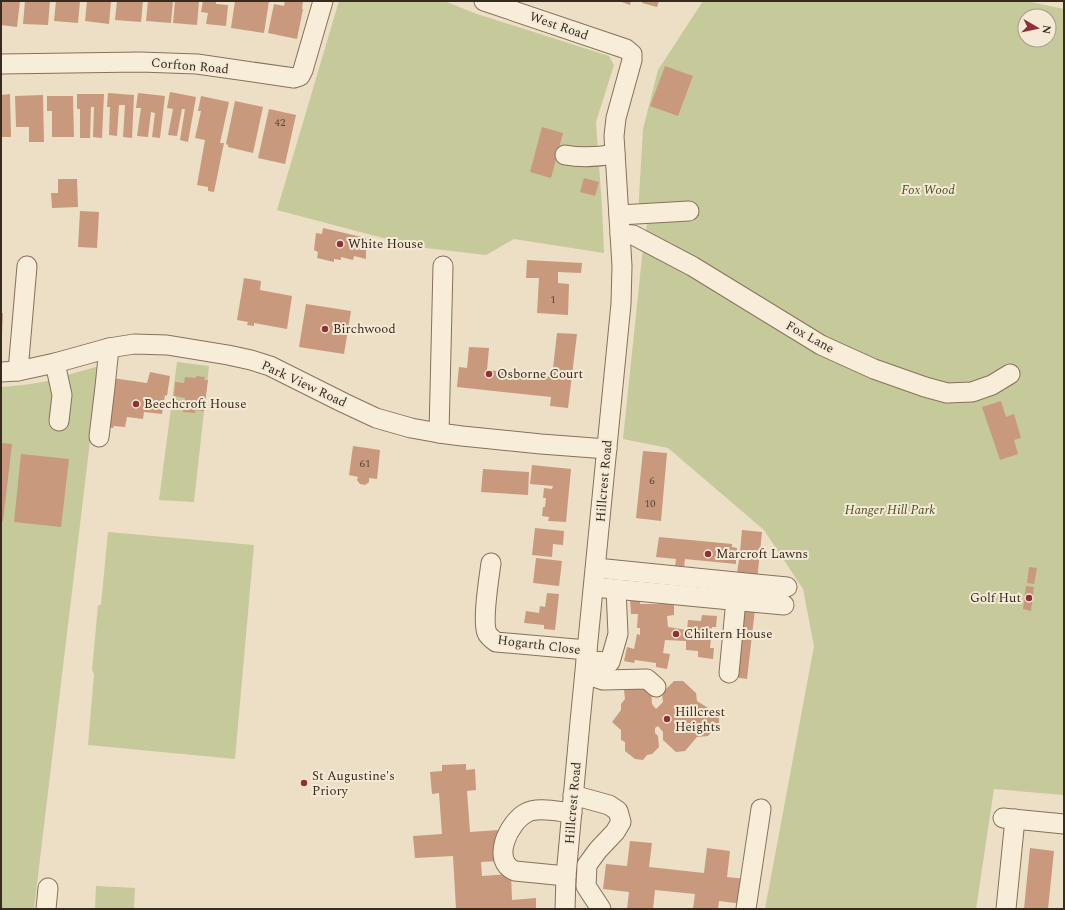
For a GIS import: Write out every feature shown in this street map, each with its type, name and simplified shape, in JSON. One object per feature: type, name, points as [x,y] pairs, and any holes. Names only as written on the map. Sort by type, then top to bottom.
[{"type":"street","name":"Corfton Road","points":[[1,64],[140,62],[197,64],[294,78],[300,76],[303,70],[323,1]]},
{"type":"street","name":"West Road","points":[[484,1],[626,49],[632,54]]},
{"type":"street","name":"Hillcrest Road","points":[[565,909],[572,804],[607,449],[617,424],[622,266],[614,136],[616,118],[632,60],[632,54]]},
{"type":"street","points":[[565,155],[577,157],[599,157],[615,154]]},
{"type":"street","points":[[619,215],[688,211]]},
{"type":"street","name":"Fox Lane","points":[[620,234],[633,235],[692,266],[821,345],[874,369],[910,382],[947,393],[972,392],[992,385],[1010,374]]},
{"type":"street","points":[[10,372],[27,266]]},
{"type":"street","points":[[439,433],[443,266]]},
{"type":"street","name":"Park View Road","points":[[10,372],[55,363],[109,348],[134,344],[167,345],[228,355],[252,360],[270,366],[376,418],[411,428],[439,433],[541,444],[607,449]]},
{"type":"street","points":[[100,437],[109,348]]},
{"type":"street","points":[[55,363],[62,395],[59,421]]},
{"type":"street","name":"Hogarth Close","points":[[491,563],[485,616],[486,632],[489,638],[496,642],[586,662]]},
{"type":"street","points":[[594,587],[736,600],[786,596],[596,568]]},
{"type":"street","points":[[586,662],[610,662],[618,634],[616,589]]},
{"type":"street","points":[[729,673],[736,600]]},
{"type":"street","points":[[586,662],[603,680],[647,679],[656,687]]},
{"type":"street","points":[[566,876],[515,871],[509,869],[506,864],[503,851],[504,841],[514,823],[526,812],[572,804],[609,805],[618,811],[621,822],[615,832],[598,850],[587,865],[586,886],[601,909]]},
{"type":"street","points":[[746,909],[761,809]]},
{"type":"street","points":[[1006,909],[1009,819],[1064,824]]},
{"type":"street","points":[[46,909],[48,888]]},
{"type":"green space","points":[[339,1],[444,1],[477,14],[609,56],[614,65],[596,122],[604,253],[514,239],[486,255],[417,247],[277,210]]},
{"type":"green space","points":[[703,1],[1026,1],[1064,9],[1064,795],[994,789],[976,909],[765,909],[814,646],[803,589],[764,530],[668,448],[623,439],[642,257],[648,217],[638,214],[643,129],[658,70]]},
{"type":"green space","points":[[177,362],[209,366],[194,502],[159,500]]},
{"type":"green space","points":[[99,366],[34,909],[1,909],[1,387],[43,382]]},
{"type":"green space","points":[[108,532],[254,545],[235,759],[88,745],[94,674],[92,670],[98,606],[101,604]]},
{"type":"green space","points":[[96,886],[135,888],[134,909],[95,909]]},
{"type":"building","points":[[1,1],[20,1],[17,27],[1,25]]},
{"type":"building","points":[[25,1],[50,1],[48,25],[23,24]]},
{"type":"building","points":[[56,1],[80,1],[78,23],[54,21]]},
{"type":"building","points":[[87,1],[111,1],[109,24],[85,21]]},
{"type":"building","points":[[117,1],[143,1],[141,22],[115,20]]},
{"type":"building","points":[[148,1],[173,1],[171,23],[146,21]]},
{"type":"building","points":[[175,1],[199,1],[197,25],[173,23]]},
{"type":"building","points":[[203,1],[216,1],[216,4],[228,5],[226,26],[206,24],[208,13],[201,12]]},
{"type":"building","points":[[235,1],[269,1],[264,33],[231,28]]},
{"type":"building","points":[[285,1],[303,1],[303,9],[297,39],[268,33],[274,4],[284,6]]},
{"type":"building","points":[[619,1],[631,1],[630,5]]},
{"type":"building","points":[[643,1],[659,1],[657,7],[642,3]]},
{"type":"building","points":[[665,66],[693,76],[678,116],[650,106]]},
{"type":"building","points":[[170,92],[196,97],[188,142],[180,140],[185,109],[182,109],[177,136],[168,135],[173,109],[167,108]]},
{"type":"building","points":[[108,93],[134,95],[132,138],[123,137],[125,105],[119,105],[117,136],[109,135],[110,107],[107,107]]},
{"type":"building","points":[[138,93],[165,96],[160,138],[152,137],[155,113],[151,112],[148,137],[137,136],[141,108],[136,108]]},
{"type":"building","points":[[10,94],[11,137],[1,137],[1,95]]},
{"type":"building","points":[[77,94],[104,94],[102,138],[93,137],[94,107],[91,107],[90,138],[80,138],[80,109],[77,109]]},
{"type":"building","points":[[43,95],[44,142],[29,142],[29,127],[16,127],[15,96]]},
{"type":"building","points":[[47,96],[73,96],[74,137],[52,137],[52,111],[47,111]]},
{"type":"building","points":[[201,96],[229,102],[220,143],[224,143],[214,192],[208,191],[208,187],[197,185],[205,140],[195,138],[201,111],[198,111]]},
{"type":"building","points":[[235,101],[263,107],[253,153],[228,147],[226,144]]},
{"type":"building","points":[[269,109],[296,115],[285,164],[258,158]]},
{"type":"building","points":[[542,127],[563,133],[551,178],[530,172]]},
{"type":"building","points":[[584,178],[599,182],[595,196],[580,192]]},
{"type":"building","points":[[58,179],[77,179],[78,207],[52,208],[51,193],[58,193]]},
{"type":"building","points":[[80,211],[99,212],[97,248],[78,247]]},
{"type":"building","name":"White House","points":[[323,228],[366,238],[366,259],[354,256],[353,260],[341,257],[341,260],[334,259],[334,262],[317,258],[318,252],[314,250],[316,233],[322,234]]},
{"type":"building","points":[[527,260],[582,263],[581,273],[558,272],[558,283],[569,284],[568,315],[537,313],[539,278],[526,278]]},
{"type":"building","points":[[244,278],[261,281],[260,290],[292,296],[287,329],[254,323],[254,326],[247,325],[248,322],[237,320]]},
{"type":"building","name":"Birchwood","points":[[306,304],[351,311],[344,354],[299,347]]},
{"type":"building","points":[[1,313],[3,313],[2,334],[1,334]]},
{"type":"building","name":"Osborne Court","points":[[557,333],[577,334],[568,408],[550,406],[551,397],[457,387],[459,367],[467,368],[469,347],[489,348],[487,370],[552,377]]},
{"type":"building","name":"Beechcroft House","points":[[150,372],[170,376],[162,414],[144,412],[143,419],[127,417],[125,427],[105,427],[112,378],[147,383]]},
{"type":"building","points":[[196,376],[205,377],[204,380],[208,380],[204,411],[195,410],[195,413],[183,412],[185,398],[174,396],[175,382],[184,383],[185,377],[196,378]]},
{"type":"building","points":[[1001,401],[1006,417],[1014,414],[1021,438],[1014,440],[1018,454],[1000,460],[982,407]]},
{"type":"building","points":[[1,443],[12,444],[3,521],[1,521]]},
{"type":"building","points":[[353,446],[380,450],[377,479],[369,478],[369,482],[365,485],[360,484],[357,480],[358,477],[349,475]]},
{"type":"building","points":[[643,451],[667,453],[661,521],[636,518]]},
{"type":"building","points":[[21,454],[69,459],[61,527],[14,522]]},
{"type":"building","points":[[532,465],[571,469],[566,522],[548,521],[549,517],[542,516],[546,498],[543,498],[544,488],[552,489],[553,486],[530,484]]},
{"type":"building","points":[[483,469],[529,472],[528,495],[481,492]]},
{"type":"building","points":[[535,528],[564,531],[563,545],[553,544],[552,557],[532,555]]},
{"type":"building","name":"Marcroft Lawns","points":[[742,530],[762,532],[757,581],[736,579],[739,560],[736,559],[736,564],[685,559],[684,568],[675,567],[676,559],[656,557],[659,537],[732,544],[732,547],[737,548],[737,552],[740,552]]},
{"type":"building","points":[[536,558],[562,561],[559,586],[533,583]]},
{"type":"building","points":[[1029,567],[1037,568],[1034,584],[1027,583]]},
{"type":"building","points":[[1026,586],[1034,587],[1031,611],[1023,609]]},
{"type":"building","points":[[547,593],[559,594],[555,630],[544,629],[544,625],[524,623],[526,611],[539,613],[540,606],[545,607]]},
{"type":"building","name":"Chiltern House","points":[[630,600],[640,600],[640,604],[663,604],[663,601],[674,601],[674,615],[667,616],[668,627],[687,630],[688,620],[701,621],[702,615],[717,616],[716,627],[712,627],[710,648],[714,648],[713,659],[698,657],[698,651],[686,650],[686,641],[665,640],[663,653],[670,654],[667,669],[656,667],[656,663],[635,660],[634,663],[624,661],[627,647],[634,649],[637,634],[640,635],[640,628],[637,628],[638,614],[631,614]]},
{"type":"building","points":[[742,608],[755,609],[747,679],[734,677]]},
{"type":"building","name":"Hillcrest Heights","points":[[674,681],[683,681],[696,693],[697,701],[719,715],[719,724],[708,736],[697,737],[685,751],[676,752],[663,740],[663,732],[658,726],[655,728],[655,733],[658,736],[659,747],[652,754],[647,755],[643,760],[635,759],[625,751],[625,742],[621,740],[621,730],[612,722],[621,710],[621,704],[625,699],[624,690],[629,685],[651,688],[652,704],[656,709],[663,702],[662,693]]},
{"type":"building","points":[[466,764],[466,770],[475,769],[476,790],[467,791],[470,832],[499,830],[500,861],[481,862],[482,876],[511,874],[512,900],[536,898],[536,909],[456,909],[453,856],[415,858],[413,836],[442,834],[439,793],[432,794],[430,772],[442,771],[442,765]]},
{"type":"building","points":[[630,841],[652,843],[649,867],[704,873],[707,848],[730,851],[727,877],[746,879],[743,904],[719,901],[718,909],[693,909],[695,894],[655,890],[653,909],[627,909],[629,892],[603,889],[606,864],[627,866]]},
{"type":"building","points":[[1030,848],[1054,851],[1048,909],[1024,909]]},
{"type":"place","name":"White House","points":[[340,244]]},
{"type":"place","name":"Birchwood","points":[[325,329]]},
{"type":"place","name":"Osborne Court","points":[[489,374]]},
{"type":"place","name":"Beechcroft House","points":[[136,404]]},
{"type":"place","name":"Marcroft Lawns","points":[[708,554]]},
{"type":"place","name":"Golf Hut","points":[[1029,598]]},
{"type":"place","name":"Chiltern House","points":[[676,634]]},
{"type":"place","name":"Hillcrest Heights","points":[[667,719]]},
{"type":"place","name":"St Augustine's Priory","points":[[304,783]]},
{"type":"park label","name":"Fox Wood","points":[[928,190]]},
{"type":"park label","name":"Hanger Hill Park","points":[[890,510]]}]
